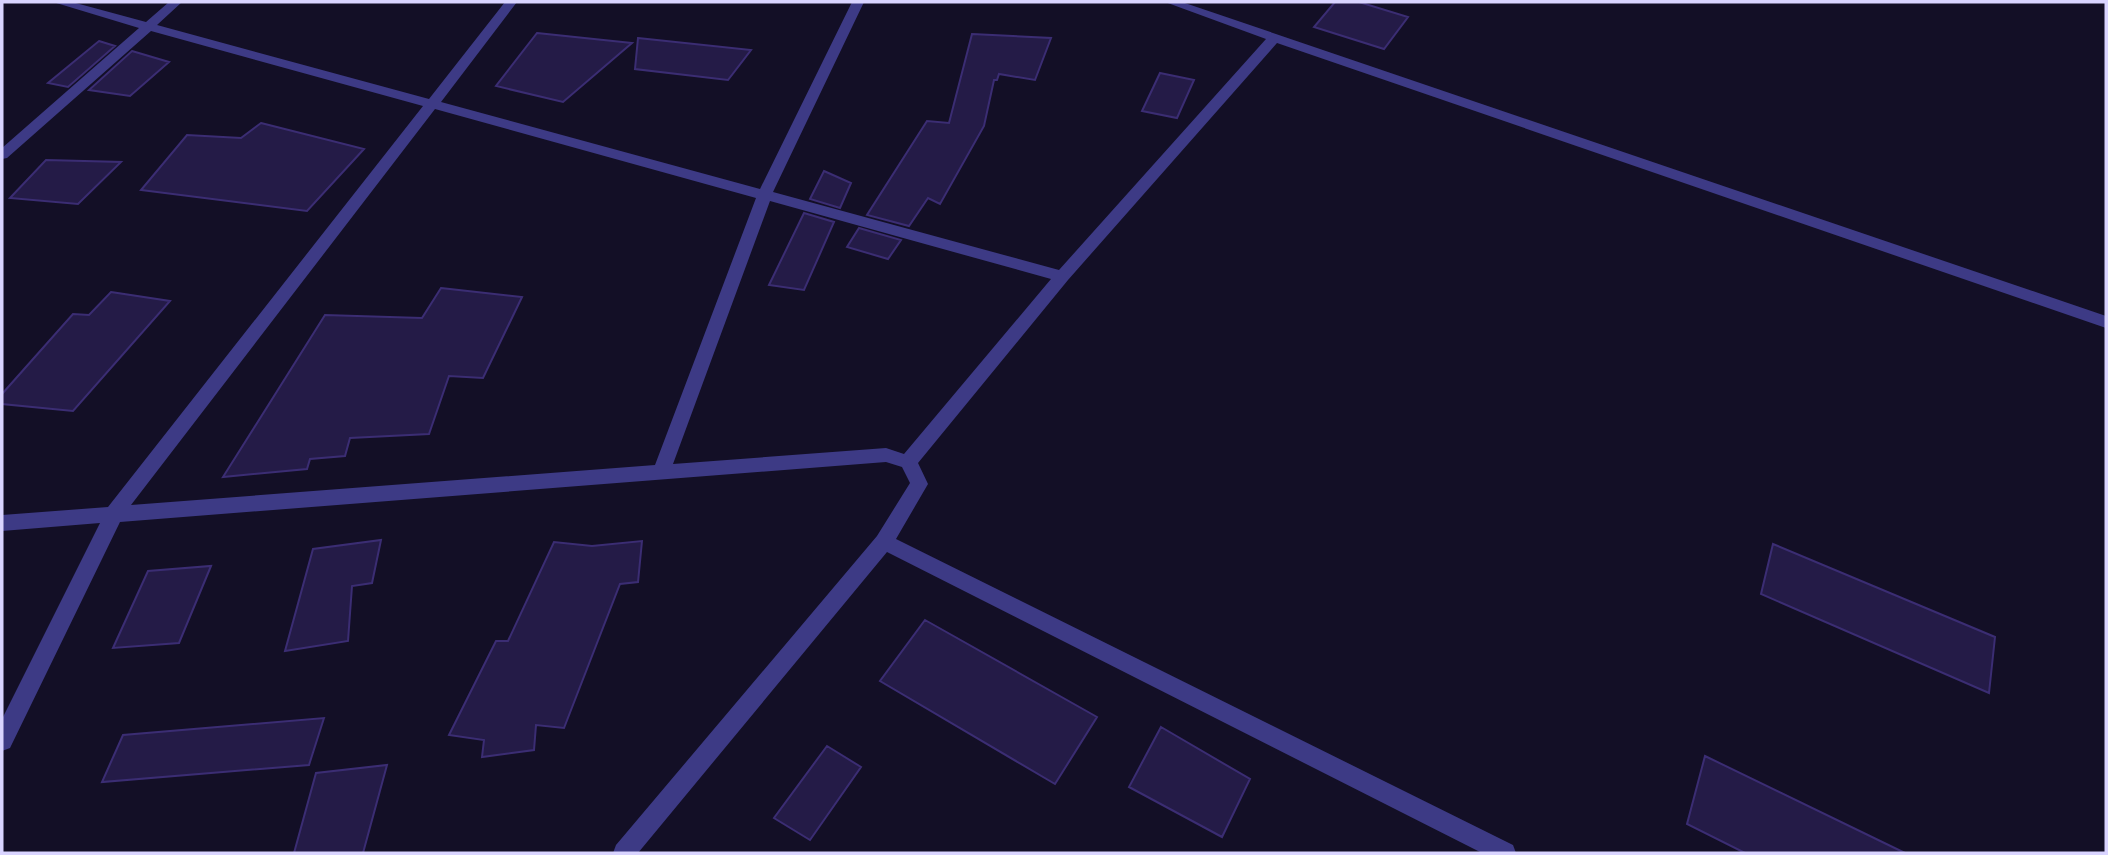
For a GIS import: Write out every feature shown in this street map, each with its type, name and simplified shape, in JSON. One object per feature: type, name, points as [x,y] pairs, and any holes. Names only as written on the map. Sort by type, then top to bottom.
[{"type":"street","points":[[59,2],[1062,276]]},
{"type":"street","points":[[2,155],[176,2]]},
{"type":"street","points":[[2,741],[115,512],[511,2]]},
{"type":"street","points":[[663,470],[765,194],[858,2]]},
{"type":"street","points":[[1171,2],[2106,321]]},
{"type":"street","points":[[908,462],[1062,276],[1275,37]]},
{"type":"street","points":[[2,523],[115,512],[886,454],[908,462],[919,484],[884,542],[624,853]]},
{"type":"street","points":[[884,542],[1505,853]]},
{"type":"building","points":[[1335,2],[1359,2],[1408,17],[1384,49],[1314,27]]},
{"type":"building","points":[[537,33],[632,43],[563,102],[496,86]]},
{"type":"building","points":[[972,34],[1051,38],[1035,80],[999,74],[997,80],[994,80],[984,126],[940,204],[928,198],[909,226],[867,215],[927,121],[949,123]]},
{"type":"building","points":[[638,38],[751,50],[728,80],[635,69]]},
{"type":"building","points":[[99,41],[115,46],[68,87],[48,83]]},
{"type":"building","points":[[132,51],[169,62],[130,96],[89,90]]},
{"type":"building","points":[[1160,73],[1194,80],[1177,118],[1142,111]]},
{"type":"building","points":[[261,123],[364,149],[307,211],[141,190],[187,135],[241,138]]},
{"type":"building","points":[[46,160],[121,162],[78,204],[10,198]]},
{"type":"building","points":[[824,171],[851,183],[840,208],[810,199]]},
{"type":"building","points":[[804,213],[834,222],[804,290],[769,285]]},
{"type":"building","points":[[859,228],[901,240],[888,259],[847,247]]},
{"type":"building","points":[[441,288],[522,297],[483,378],[449,376],[429,434],[350,438],[345,456],[310,459],[307,469],[223,477],[325,315],[422,318]]},
{"type":"building","points":[[111,292],[170,301],[73,411],[2,404],[2,394],[73,314],[89,315]]},
{"type":"building","points":[[381,540],[372,583],[352,586],[348,641],[285,651],[313,549]]},
{"type":"building","points":[[642,541],[638,582],[620,584],[564,728],[536,725],[534,750],[482,757],[484,740],[449,735],[496,641],[508,641],[554,542],[592,546]]},
{"type":"building","points":[[1773,544],[1995,637],[1989,693],[1761,594]]},
{"type":"building","points":[[211,566],[179,643],[113,648],[148,571]]},
{"type":"building","points":[[925,620],[1097,717],[1055,784],[880,681]]},
{"type":"building","points":[[324,718],[309,765],[102,782],[123,735]]},
{"type":"building","points":[[1161,727],[1250,779],[1222,837],[1129,787]]},
{"type":"building","points":[[827,746],[861,767],[810,840],[774,818]]},
{"type":"building","points":[[1705,756],[1905,853],[1745,853],[1687,824]]},
{"type":"building","points":[[387,765],[363,853],[294,853],[316,773]]}]
